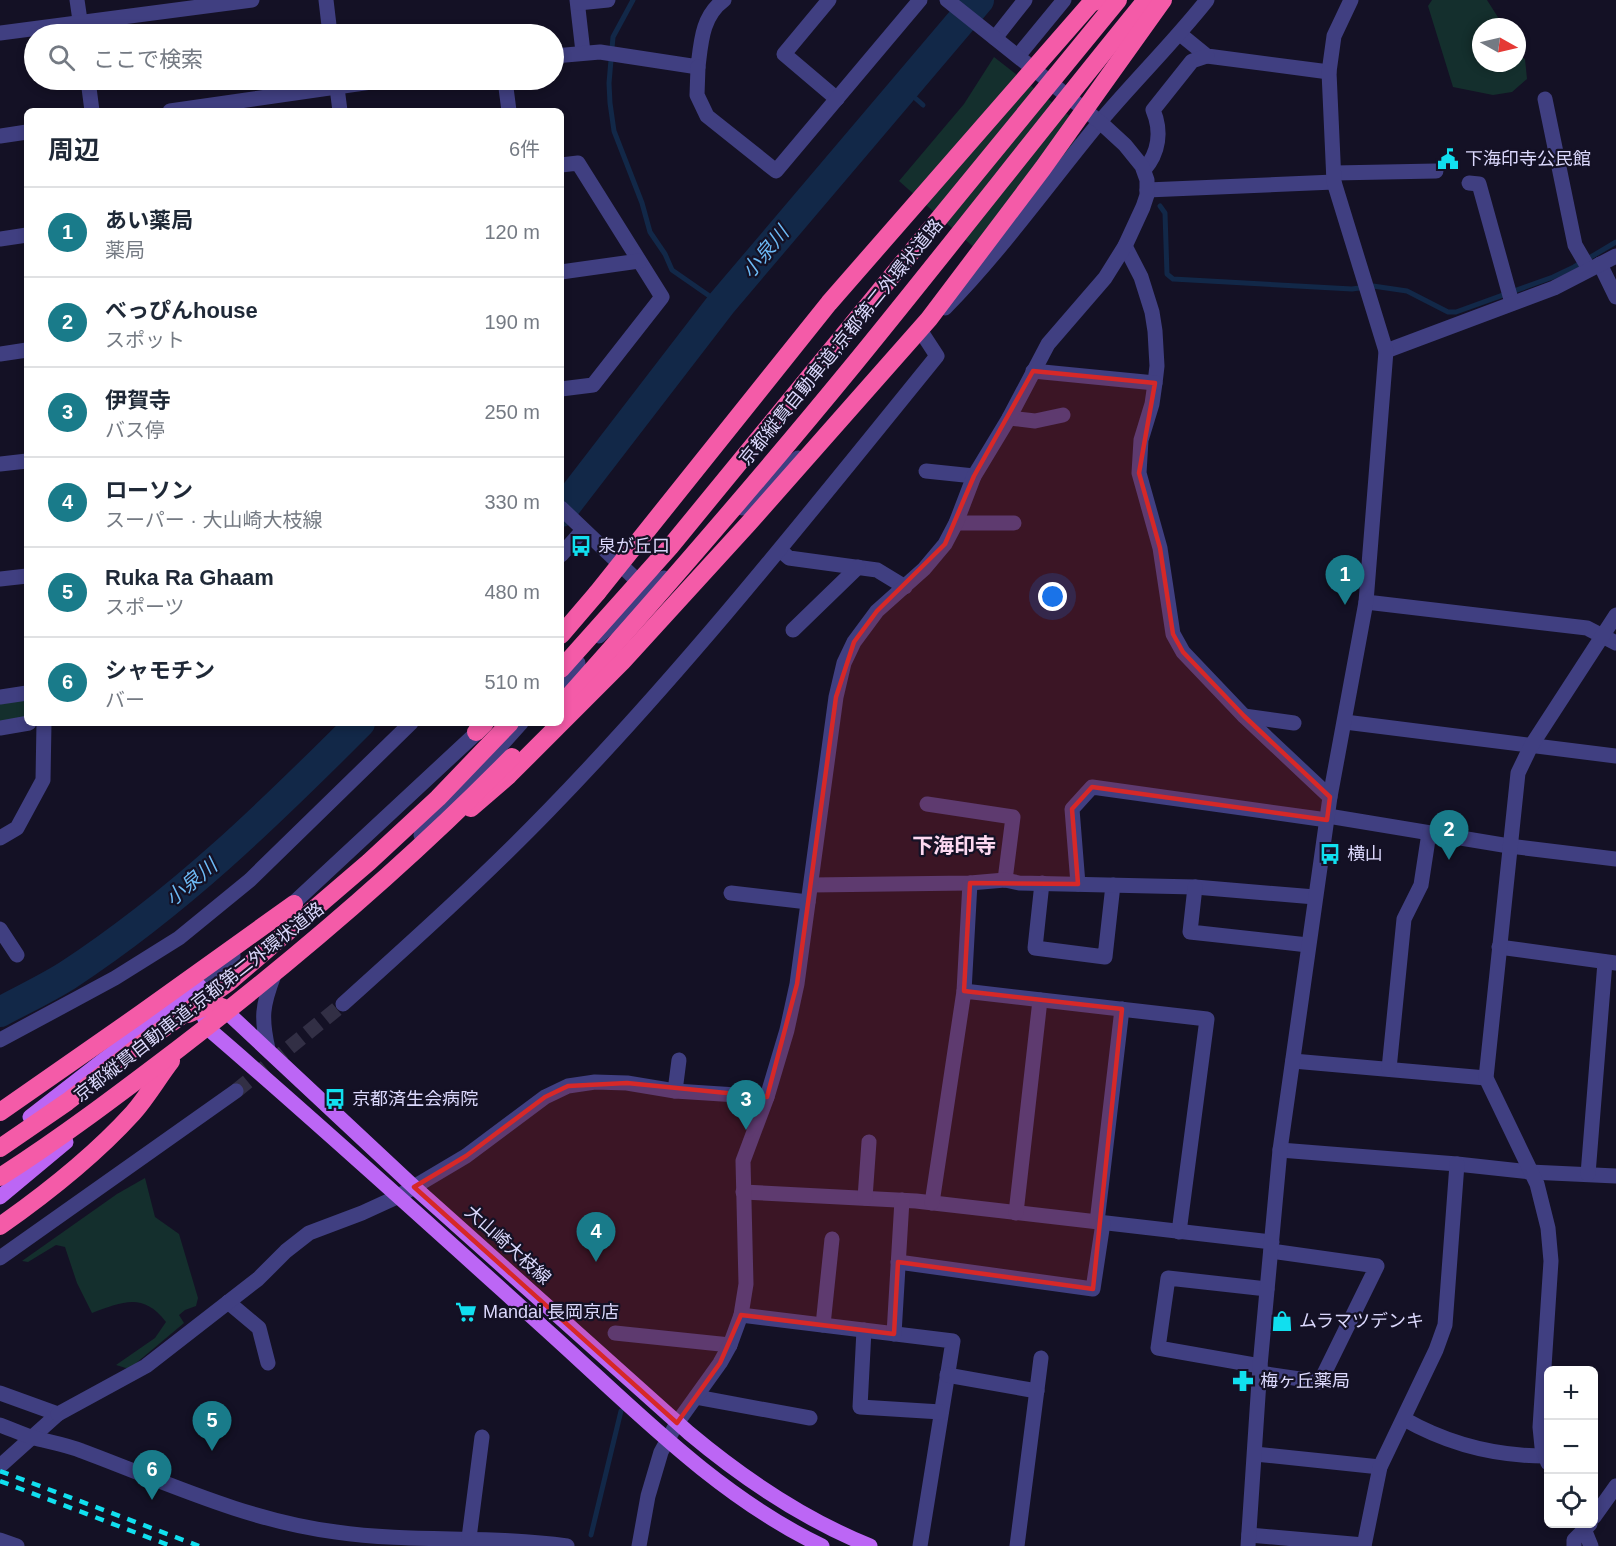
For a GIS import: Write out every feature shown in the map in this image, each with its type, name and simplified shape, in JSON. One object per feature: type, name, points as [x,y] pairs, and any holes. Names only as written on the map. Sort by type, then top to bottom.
[{"type":"highway","points":[[564,632],[829,303],[1091,3],[1099,0]]},
{"type":"highway","name":"京都縦貫自動車道;京都第二外環状道路","points":[[564,664],[670,547],[1118,0]]},
{"type":"highway","name":"京都縦貫自動車道;京都第二外環状道路","points":[[564,702],[643,613],[855,363],[1051,115],[1146,0]]},
{"type":"highway","points":[[564,720],[630,653],[748,524],[928,319],[1043,168],[1163,0]]},
{"type":"highway","name":"京都縦貫自動車道;京都第二外環状道路","points":[[0,1148],[67,1102],[144,1042],[228,983],[369,862],[438,798],[507,726]]},
{"type":"highway","name":"京都縦貫自動車道;京都第二外環状道路","points":[[0,1177],[132,1084],[235,1005],[340,918],[490,779],[541,726]]},
{"type":"highway","points":[[374,887],[421,852],[508,776],[558,726]]},
{"type":"highway","points":[[0,1112],[142,1014],[294,904]]},
{"type":"highway","points":[[0,1141],[149,1043],[192,1011],[201,1007],[226,1011]]},
{"type":"highway","points":[[0,1226],[48,1192],[90,1155],[133,1113],[171,1061]]},
{"type":"main road","name":"大山崎大枝線","points":[[199,986],[201,1007],[211,1031],[668,1439],[737,1495],[806,1543],[822,1546]]},
{"type":"main road","name":"大山崎大枝線","points":[[199,986],[414,1187],[677,1423],[741,1475],[783,1503],[817,1522],[870,1546]]},
{"type":"main road","points":[[30,1117],[199,986]]},
{"type":"main road","points":[[0,1197],[44,1159],[211,1031]]},
{"type":"street","points":[[77,0],[80,24]]},
{"type":"street","points":[[105,24],[252,0]]},
{"type":"street","points":[[326,0],[329,24]]},
{"type":"street","points":[[583,52],[578,2],[608,0]]},
{"type":"street","points":[[724,0],[707,18],[701,42],[697,95],[707,116],[776,171],[920,0]]},
{"type":"street","points":[[829,0],[784,54],[837,99]]},
{"type":"street","points":[[639,1546],[650,1488],[661,1452],[677,1423],[715,1372],[730,1345],[741,1315],[746,1284],[743,1161],[767,1097],[787,1030],[797,984],[836,697],[844,663],[854,642],[877,611],[936,557],[956,523],[974,476],[1009,418],[1048,344],[1105,278],[1125,246],[1143,207],[1147,190],[1144,170],[1125,145],[1100,122],[947,0]]},
{"type":"street","points":[[991,34],[1025,0]]},
{"type":"street","points":[[1018,56],[1064,0]]},
{"type":"street","points":[[564,665],[617,621],[809,448],[922,333],[975,278],[1100,122],[1180,34],[1207,0]]},
{"type":"street","points":[[1351,0],[1334,36],[1329,72],[1334,177],[1386,351],[1366,602],[1330,797],[1280,1150],[1260,1369],[1249,1541],[1364,1546],[1380,1467],[1437,1350],[1444,1325],[1457,1164]]},
{"type":"street","points":[[0,33],[24,32]]},
{"type":"street","points":[[1180,34],[1207,56]]},
{"type":"street","points":[[564,55],[600,52],[698,67]]},
{"type":"street","points":[[1144,170],[1153,157],[1158,142],[1158,126],[1153,111],[1192,61],[1207,56],[1329,72]]},
{"type":"street","points":[[89,90],[92,108]]},
{"type":"street","points":[[188,108],[295,90]]},
{"type":"street","points":[[338,90],[340,108]]},
{"type":"street","points":[[507,90],[510,108]]},
{"type":"street","points":[[1545,99],[1575,245],[1595,266],[1616,297]]},
{"type":"street","points":[[0,136],[24,132]]},
{"type":"street","points":[[564,165],[578,163],[662,297],[593,385],[564,389]]},
{"type":"street","points":[[1147,190],[1436,171]]},
{"type":"street","points":[[1469,183],[1479,184],[1512,303]]},
{"type":"street","points":[[0,239],[24,235]]},
{"type":"street","points":[[1125,246],[1142,277],[1152,312],[1157,349],[1152,404],[1141,440],[1139,473],[1160,548],[1173,634],[1183,652],[1244,716],[1330,797]]},
{"type":"street","points":[[1386,351],[1554,288],[1616,256]]},
{"type":"street","points":[[564,272],[639,261]]},
{"type":"street","points":[[343,1004],[450,908],[549,810],[662,687],[780,550],[938,356],[922,333]]},
{"type":"street","points":[[0,354],[24,350]]},
{"type":"street","points":[[1033,371],[1155,383]]},
{"type":"street","points":[[1009,418],[1035,420],[1063,415]]},
{"type":"street","points":[[0,465],[24,461]]},
{"type":"street","points":[[926,471],[974,476]]},
{"type":"street","points":[[564,510],[649,592]]},
{"type":"street","points":[[956,523],[1014,523]]},
{"type":"street","points":[[564,551],[582,529]]},
{"type":"street","points":[[780,550],[789,558],[877,570],[905,587]]},
{"type":"street","points":[[793,630],[858,567]]},
{"type":"street","points":[[0,579],[24,576]]},
{"type":"street","points":[[1366,602],[1587,628],[1609,640]]},
{"type":"street","points":[[1544,1449],[1540,1427],[1551,1250],[1544,1205],[1537,1184],[1486,1078],[1518,773],[1530,747],[1609,640],[1616,615]]},
{"type":"street","points":[[564,678],[617,621]]},
{"type":"street","points":[[0,697],[24,693]]},
{"type":"street","points":[[1244,716],[1294,723]]},
{"type":"street","points":[[1345,722],[1616,756]]},
{"type":"street","points":[[0,728],[24,724]]},
{"type":"street","points":[[0,838],[17,828],[43,780],[44,726]]},
{"type":"street","points":[[0,1040],[115,978],[179,938],[250,880],[408,726]]},
{"type":"street","points":[[199,986],[294,904],[483,726]]},
{"type":"street","points":[[211,1031],[226,1011],[274,975],[374,887],[518,726]]},
{"type":"street","points":[[1078,884],[1072,809],[1092,787],[1616,859]]},
{"type":"street","points":[[927,804],[1012,817],[1005,880]]},
{"type":"street","points":[[1389,1069],[1404,919],[1421,885],[1429,833]]},
{"type":"street","points":[[811,885],[970,883],[1005,880],[1019,883],[1195,887],[1315,897]]},
{"type":"street","points":[[932,1203],[964,990],[970,883]]},
{"type":"street","points":[[1042,883],[1035,948],[1105,957],[1113,885]]},
{"type":"street","points":[[1195,887],[1190,932],[1308,945]]},
{"type":"street","points":[[731,892],[808,902]]},
{"type":"street","points":[[0,929],[17,955]]},
{"type":"street","points":[[1499,947],[1611,963],[1588,1174]]},
{"type":"street","points":[[268,1050],[262,1022],[266,997],[274,975]]},
{"type":"street","points":[[964,990],[1207,1019],[1179,1232]]},
{"type":"street","points":[[1016,1213],[1040,1000]]},
{"type":"street","points":[[898,1262],[1093,1289],[1122,1009]]},
{"type":"street","points":[[675,1091],[679,1060]]},
{"type":"street","points":[[1293,1061],[1486,1078]]},
{"type":"street","points":[[0,1466],[58,1414],[146,1366],[258,1280],[286,1251],[309,1233],[397,1197],[466,1156],[545,1097],[568,1086],[596,1082],[627,1083],[675,1091],[767,1097]]},
{"type":"street","points":[[0,1258],[236,1091]]},
{"type":"street","points":[[865,1198],[869,1142]]},
{"type":"street","points":[[1280,1150],[1530,1172],[1616,1176]]},
{"type":"street","points":[[743,1192],[932,1203],[1179,1232],[1377,1266],[1320,1382],[1158,1348],[1168,1278],[1267,1289]]},
{"type":"street","points":[[894,1334],[902,1200]]},
{"type":"street","points":[[823,1326],[832,1239]]},
{"type":"street","points":[[228,1302],[259,1328],[268,1363]]},
{"type":"street","points":[[741,1315],[953,1341],[920,1546]]},
{"type":"street","points":[[864,1330],[860,1407],[941,1412]]},
{"type":"street","points":[[615,1333],[730,1345]]},
{"type":"street","points":[[1017,1546],[1041,1358]]},
{"type":"street","points":[[947,1375],[1037,1391]]},
{"type":"street","points":[[0,1393],[58,1414]]},
{"type":"street","points":[[696,1397],[810,1418]]},
{"type":"street","points":[[1404,1419],[1436,1436],[1471,1448],[1544,1460]]},
{"type":"street","points":[[0,1425],[32,1437],[79,1449],[175,1488],[239,1510],[304,1527],[409,1542],[469,1538],[567,1546]]},
{"type":"street","points":[[469,1538],[482,1437]]},
{"type":"street","points":[[1255,1454],[1380,1467]]},
{"type":"street","points":[[1598,1510],[1616,1486]]},
{"type":"street","points":[[806,1543],[817,1522]]},
{"type":"street","points":[[1574,1546],[1574,1540],[1584,1528]]},
{"type":"street","points":[[1589,1528],[1591,1546]]},
{"type":"street","points":[[0,1540],[16,1546]]},
{"type":"highlighted area","points":[[1033,371],[1155,383],[1139,473],[1160,548],[1173,634],[1183,652],[1244,716],[1330,797],[1327,820],[1092,787],[1072,809],[1078,884],[970,883],[964,991],[1122,1009],[1093,1289],[898,1262],[894,1334],[741,1315],[720,1363],[677,1423],[414,1187],[466,1156],[545,1097],[568,1086],[627,1083],[767,1097],[797,984],[836,697],[854,642],[877,611],[945,544],[974,476]]},
{"type":"green space","points":[[1432,0],[1487,0],[1498,18],[1472,18],[1472,72],[1526,72],[1526,69],[1527,79],[1512,92],[1493,95],[1453,87],[1428,6]]},
{"type":"green space","points":[[994,57],[1071,117],[1078,147],[978,251],[899,181],[964,104]]},
{"type":"green space","points":[[24,700],[24,718],[0,722],[0,704]]},
{"type":"green space","points":[[145,1178],[155,1217],[179,1234],[198,1298],[196,1306],[179,1315],[184,1323],[129,1369],[116,1365],[155,1338],[166,1322],[149,1306],[141,1303],[123,1303],[92,1313],[77,1283],[65,1247],[56,1245],[28,1262],[22,1261],[117,1194]]},
{"type":"waterway","points":[[633,0],[613,37],[609,83],[614,131],[642,203],[650,232],[665,254],[672,270],[721,304]]},
{"type":"waterway","name":"小泉川","points":[[564,508],[721,304],[979,0]]},
{"type":"waterway","points":[[904,88],[923,105]]},
{"type":"waterway","points":[[1160,206],[1165,213],[1167,274],[1173,279],[1352,289],[1373,286],[1407,291],[1448,312],[1456,312],[1553,277],[1616,242]]},
{"type":"waterway","name":"小泉川","points":[[0,1012],[68,975],[109,947],[185,888],[256,824],[357,726]]},
{"type":"waterway","points":[[591,1535],[621,1411]]},
{"type":"tunnel","points":[[236,1091],[343,1004]]},
{"type":"railway","points":[[0,1471],[199,1546]]},
{"type":"railway","points":[[0,1481],[171,1546]]},
{"type":"place","name":"下海印寺公民館","points":[[1448,159]]},
{"type":"place","name":"泉が丘口","points":[[581,546]]},
{"type":"place","name":"あい薬局","points":[[1345,605]]},
{"type":"place","name":"横山","points":[[1330,854]]},
{"type":"place","name":"べっぴんhouse","points":[[1449,860]]},
{"type":"place","name":"京都済生会病院","points":[[335,1099]]},
{"type":"place","name":"伊賀寺","points":[[746,1130]]},
{"type":"place","name":"ローソン","points":[[596,1262]]},
{"type":"place","name":"Mandai 長岡京店","points":[[466,1312]]},
{"type":"place","name":"ムラマツデンキ","points":[[1282,1321]]},
{"type":"place","name":"梅ヶ丘薬局","points":[[1243,1381]]},
{"type":"place","name":"Ruka Ra Ghaam","points":[[212,1451]]},
{"type":"place","name":"シャモチン","points":[[152,1500]]},
{"type":"district","name":"下海印寺","points":[[954,846]]}]
